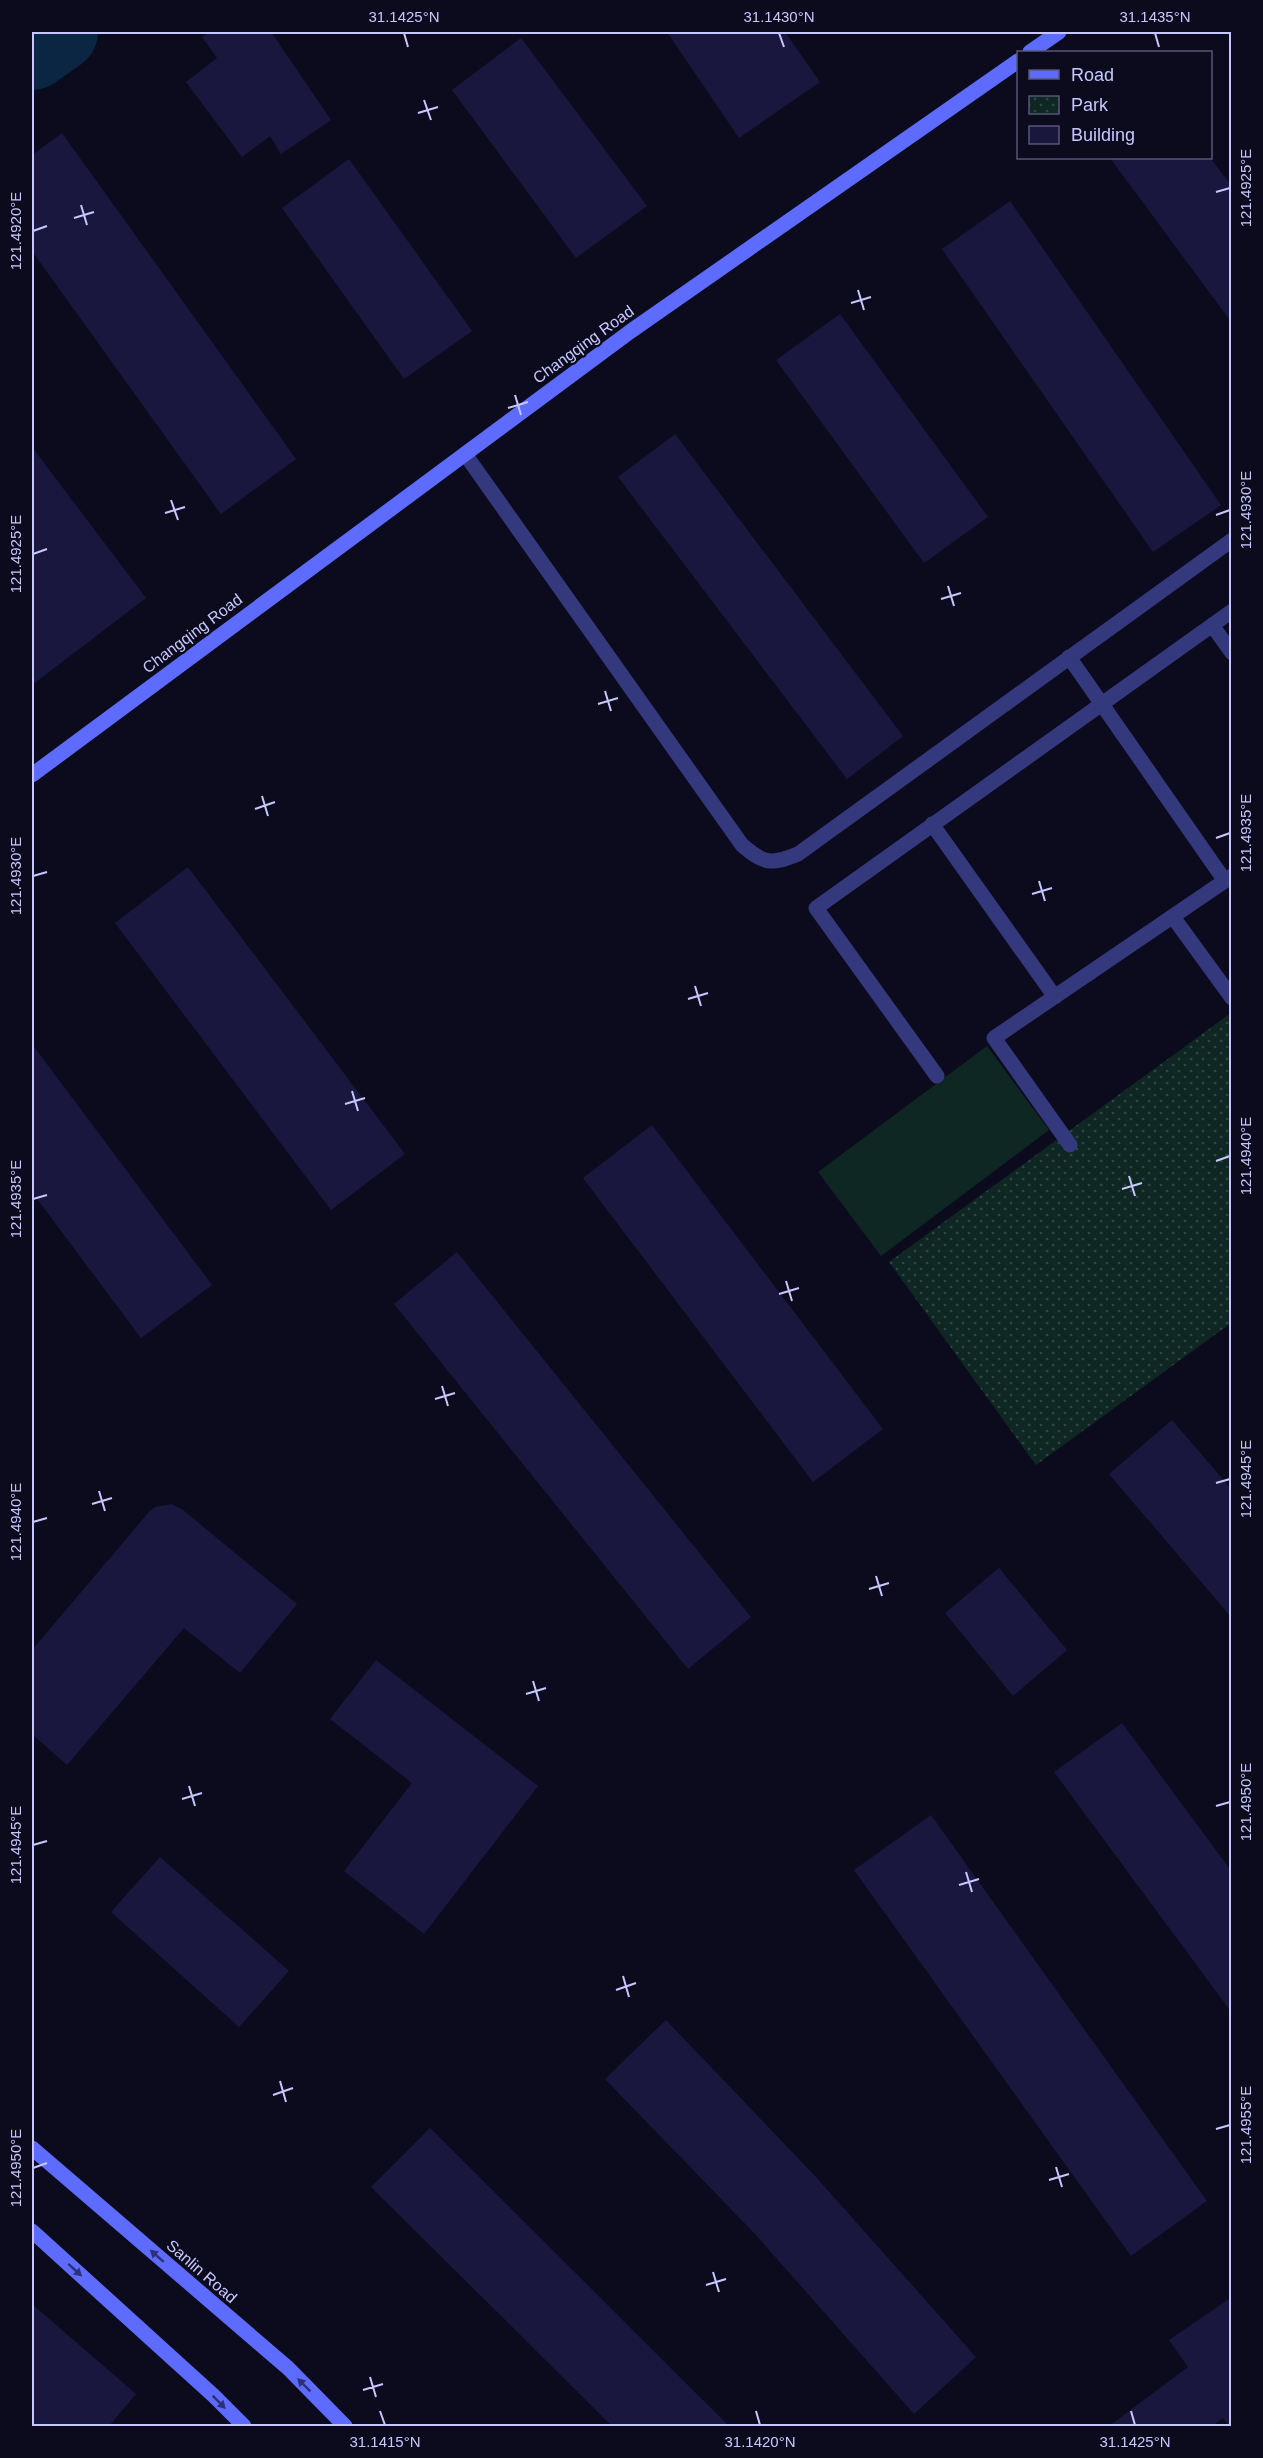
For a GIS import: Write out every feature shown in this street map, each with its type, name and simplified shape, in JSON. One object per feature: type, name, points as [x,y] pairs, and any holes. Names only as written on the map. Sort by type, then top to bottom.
[{"type":"main road","points":[[1031,51],[1059,32]]},
{"type":"main road","name":"Changqing Road","points":[[32,775],[631,331],[1017,62]]},
{"type":"main road","name":"Sanlin Road","points":[[32,2148],[288,2368],[345,2427]]},
{"type":"main road","points":[[32,2231],[214,2396],[244,2427]]},
{"type":"street","points":[[465,454],[742,845],[759,859],[779,861],[798,854],[1232,540]]},
{"type":"street","points":[[937,1076],[816,908],[1232,610]]},
{"type":"street","points":[[1212,625],[1232,653]]},
{"type":"street","points":[[1069,657],[1228,878],[994,1038],[1070,1145]]},
{"type":"street","points":[[932,824],[1055,997]]},
{"type":"street","points":[[1173,917],[1232,998]]},
{"type":"green space","points":[[1231,1013],[1231,1323],[1036,1465],[889,1262]]},
{"type":"green space","points":[[987,1046],[1049,1130],[881,1256],[818,1172]]},
{"type":"building","points":[[210,32],[271,32],[331,120],[281,154],[270,136],[242,157],[186,82],[217,58],[202,37]]},
{"type":"building","points":[[667,32],[785,32],[820,82],[739,138]]},
{"type":"building","points":[[521,38],[647,206],[576,258],[452,90]]},
{"type":"building","points":[[62,133],[296,459],[221,514],[32,251],[32,155]]},
{"type":"building","points":[[349,159],[472,331],[404,379],[282,208]]},
{"type":"building","points":[[1111,159],[1211,159],[1232,186],[1232,323]]},
{"type":"building","points":[[1010,201],[1221,505],[1153,552],[942,249]]},
{"type":"building","points":[[840,314],[988,517],[924,563],[776,360]]},
{"type":"building","points":[[675,434],[903,736],[847,779],[618,477]]},
{"type":"building","points":[[32,447],[146,598],[32,685]]},
{"type":"building","points":[[188,867],[405,1154],[331,1210],[115,923]]},
{"type":"building","points":[[32,1044],[212,1285],[141,1338],[32,1192]]},
{"type":"building","points":[[652,1125],[883,1429],[813,1482],[583,1178]]},
{"type":"building","points":[[457,1252],[751,1617],[688,1669],[394,1304]]},
{"type":"building","points":[[1172,1420],[1232,1490],[1232,1618],[1109,1474]]},
{"type":"building","points":[[172,1504],[183,1510],[297,1604],[240,1673],[184,1628],[67,1765],[32,1734],[32,1650],[149,1512],[155,1507]]},
{"type":"building","points":[[999,1568],[1067,1650],[1013,1696],[945,1613]]},
{"type":"building","points":[[376,1660],[538,1786],[424,1934],[344,1871],[412,1783],[330,1719]]},
{"type":"building","points":[[1122,1723],[1232,1872],[1232,2013],[1054,1772]]},
{"type":"building","points":[[931,1815],[1207,2201],[1131,2256],[854,1870]]},
{"type":"building","points":[[160,1857],[289,1971],[239,2027],[111,1912]]},
{"type":"building","points":[[666,2020],[815,2176],[976,2357],[914,2414],[755,2234],[605,2079]]},
{"type":"building","points":[[430,2128],[729,2426],[612,2426],[371,2187]]},
{"type":"building","points":[[1232,2297],[1232,2425],[1229,2426],[1223,2418],[1212,2426],[1109,2426],[1188,2367],[1169,2340]]},
{"type":"building","points":[[32,2304],[136,2394],[109,2426],[32,2426]]},
{"type":"waterway","points":[[32,51],[59,32]]}]
